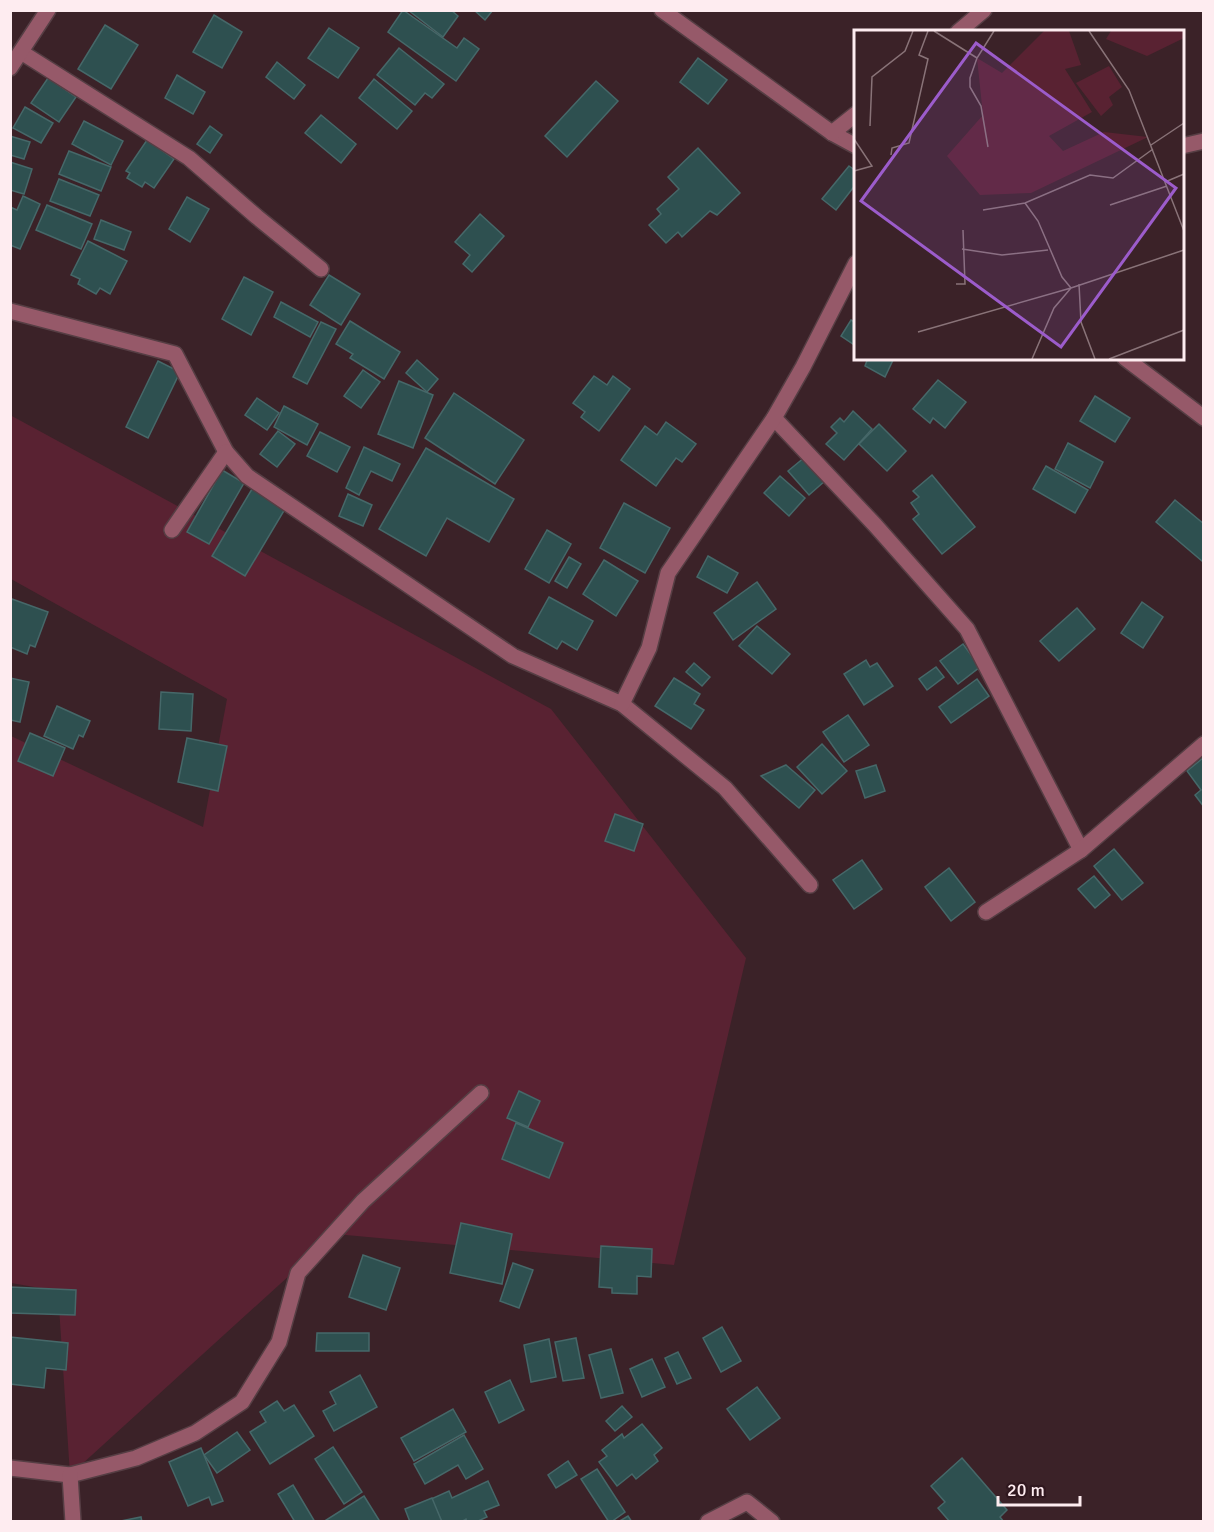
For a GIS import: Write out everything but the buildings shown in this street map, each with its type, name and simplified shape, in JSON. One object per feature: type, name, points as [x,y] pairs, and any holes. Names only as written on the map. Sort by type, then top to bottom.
[{"type":"street","points":[[10,68],[48,10]]},
{"type":"street","points":[[662,10],[832,133],[854,145]]},
{"type":"street","points":[[960,30],[984,10]]},
{"type":"street","points":[[21,52],[189,158],[256,217],[321,269]]},
{"type":"street","points":[[832,133],[854,115]]},
{"type":"street","points":[[1184,146],[1203,141]]},
{"type":"street","points":[[622,704],[649,648],[668,573],[774,418],[803,367],[854,265]]},
{"type":"street","points":[[10,311],[175,354],[226,452],[247,476],[513,656],[622,704],[725,788],[810,885]]},
{"type":"street","points":[[1128,360],[1203,418]]},
{"type":"street","points":[[774,418],[875,525],[967,629],[1081,850]]},
{"type":"street","points":[[172,530],[226,452]]},
{"type":"street","points":[[986,912],[1081,850],[1203,744]]},
{"type":"street","points":[[10,1468],[70,1475],[136,1458],[195,1433],[242,1402],[279,1342],[298,1274],[363,1201],[481,1093]]},
{"type":"street","points":[[70,1475],[73,1521]]},
{"type":"street","points":[[708,1521],[747,1502],[772,1521]]},
{"type":"shaded area","points":[[10,415],[551,709],[746,958],[674,1265],[335,1234],[70,1475],[58,1291],[11,1283],[11,736],[203,827],[227,699],[11,579]]}]
